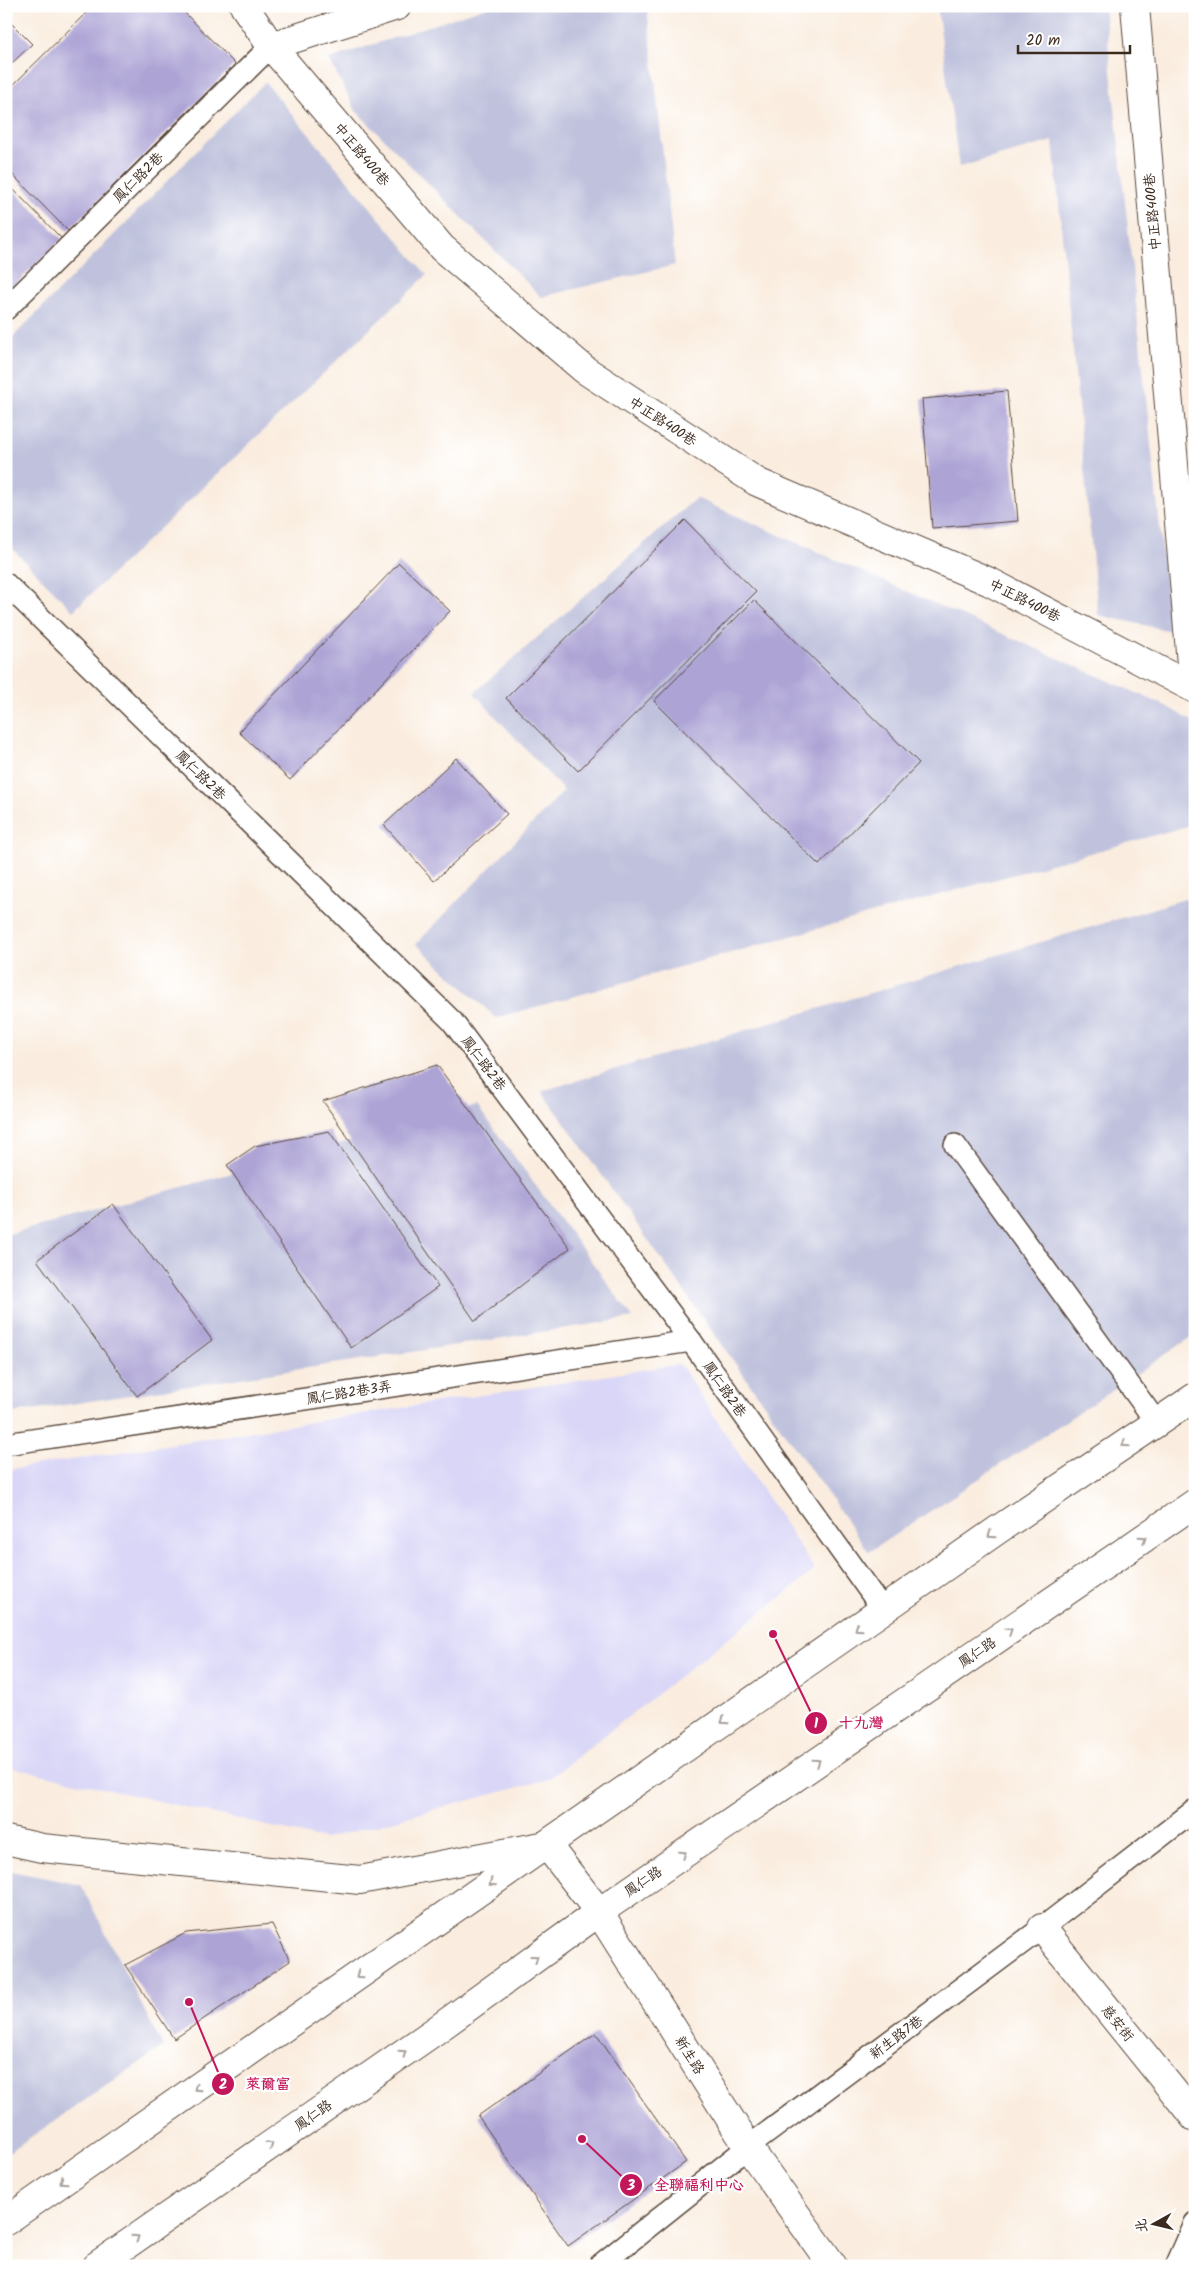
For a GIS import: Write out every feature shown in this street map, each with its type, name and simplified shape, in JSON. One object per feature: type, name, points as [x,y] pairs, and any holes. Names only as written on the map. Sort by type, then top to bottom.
[{"type":"street","name":"中正路400巷","points":[[244,6],[271,46],[442,248],[585,370],[757,482],[990,582],[1194,688]]},
{"type":"street","points":[[271,46],[397,6]]},
{"type":"street","name":"中正路400巷","points":[[1135,6],[1194,688]]},
{"type":"street","points":[[6,2221],[883,1610],[1195,1397]]},
{"type":"street","name":"鳳仁路","points":[[96,2266],[434,2031],[599,1912],[1195,1503]]},
{"type":"street","points":[[6,1840],[42,1848],[360,1880],[547,1845]]},
{"type":"street","name":"新生路","points":[[547,1845],[599,1912],[748,2147],[832,2266]]},
{"type":"street","name":"慈安街","points":[[1042,1928],[1195,2118]]},
{"type":"lane","name":"鳳仁路2巷","points":[[6,309],[271,46]]},
{"type":"lane","name":"鳳仁路2巷","points":[[6,584],[452,1021],[691,1341],[883,1610]]},
{"type":"lane","points":[[955,1145],[1157,1423]]},
{"type":"lane","name":"鳳仁路2巷3弄","points":[[6,1444],[691,1341]]},
{"type":"lane","name":"新生路7巷","points":[[599,2266],[748,2147],[1042,1928],[1195,1810]]},
{"type":"lane","points":[[1176,2266],[1195,2223]]},
{"type":"shaded area","points":[[490,6],[647,6],[675,265],[541,297],[356,111],[329,59]]},
{"type":"shaded area","points":[[937,6],[1104,6],[1171,631],[1098,615],[1053,141],[959,167]]},
{"type":"shaded area","points":[[265,82],[427,275],[73,611],[6,542],[6,344]]},
{"type":"shaded area","points":[[696,498],[1166,706],[1195,723],[1195,824],[496,1018],[416,944],[564,791],[474,693]]},
{"type":"shaded area","points":[[1195,896],[1195,1335],[869,1552],[542,1091]]},
{"type":"shaded area","points":[[477,1106],[633,1318],[6,1414],[6,1235]]},
{"type":"shaded area","points":[[680,1364],[815,1570],[549,1779],[324,1839],[6,1766],[6,1470]]},
{"type":"shaded area","points":[[6,1870],[81,1885],[163,2047],[6,2154]]},
{"type":"building","points":[[93,6],[178,6],[235,64],[68,231],[6,168],[6,92]]},
{"type":"building","points":[[6,18],[32,44],[6,69]]},
{"type":"building","points":[[6,182],[62,239],[6,294]]},
{"type":"building","points":[[1007,391],[1018,521],[932,528],[922,399]]},
{"type":"building","points":[[685,520],[756,592],[578,771],[506,698]]},
{"type":"building","points":[[399,563],[450,611],[290,780],[239,732]]},
{"type":"building","points":[[754,600],[919,763],[819,865],[654,701]]},
{"type":"building","points":[[456,758],[507,814],[434,881],[384,825]]},
{"type":"building","points":[[437,1065],[570,1248],[475,1321],[323,1101]]},
{"type":"building","points":[[329,1131],[438,1287],[351,1348],[227,1165],[255,1146]]},
{"type":"building","points":[[113,1204],[212,1340],[137,1396],[37,1260]]},
{"type":"building","points":[[272,1924],[290,1961],[174,2039],[125,1965],[186,1933]]},
{"type":"building","points":[[596,2033],[686,2162],[568,2246],[478,2116]]},
{"type":"place","name":"十九灣","points":[[773,1634]]},
{"type":"place","name":"萊爾富","points":[[189,2002]]},
{"type":"place","name":"全聯福利中心","points":[[582,2139]]}]
